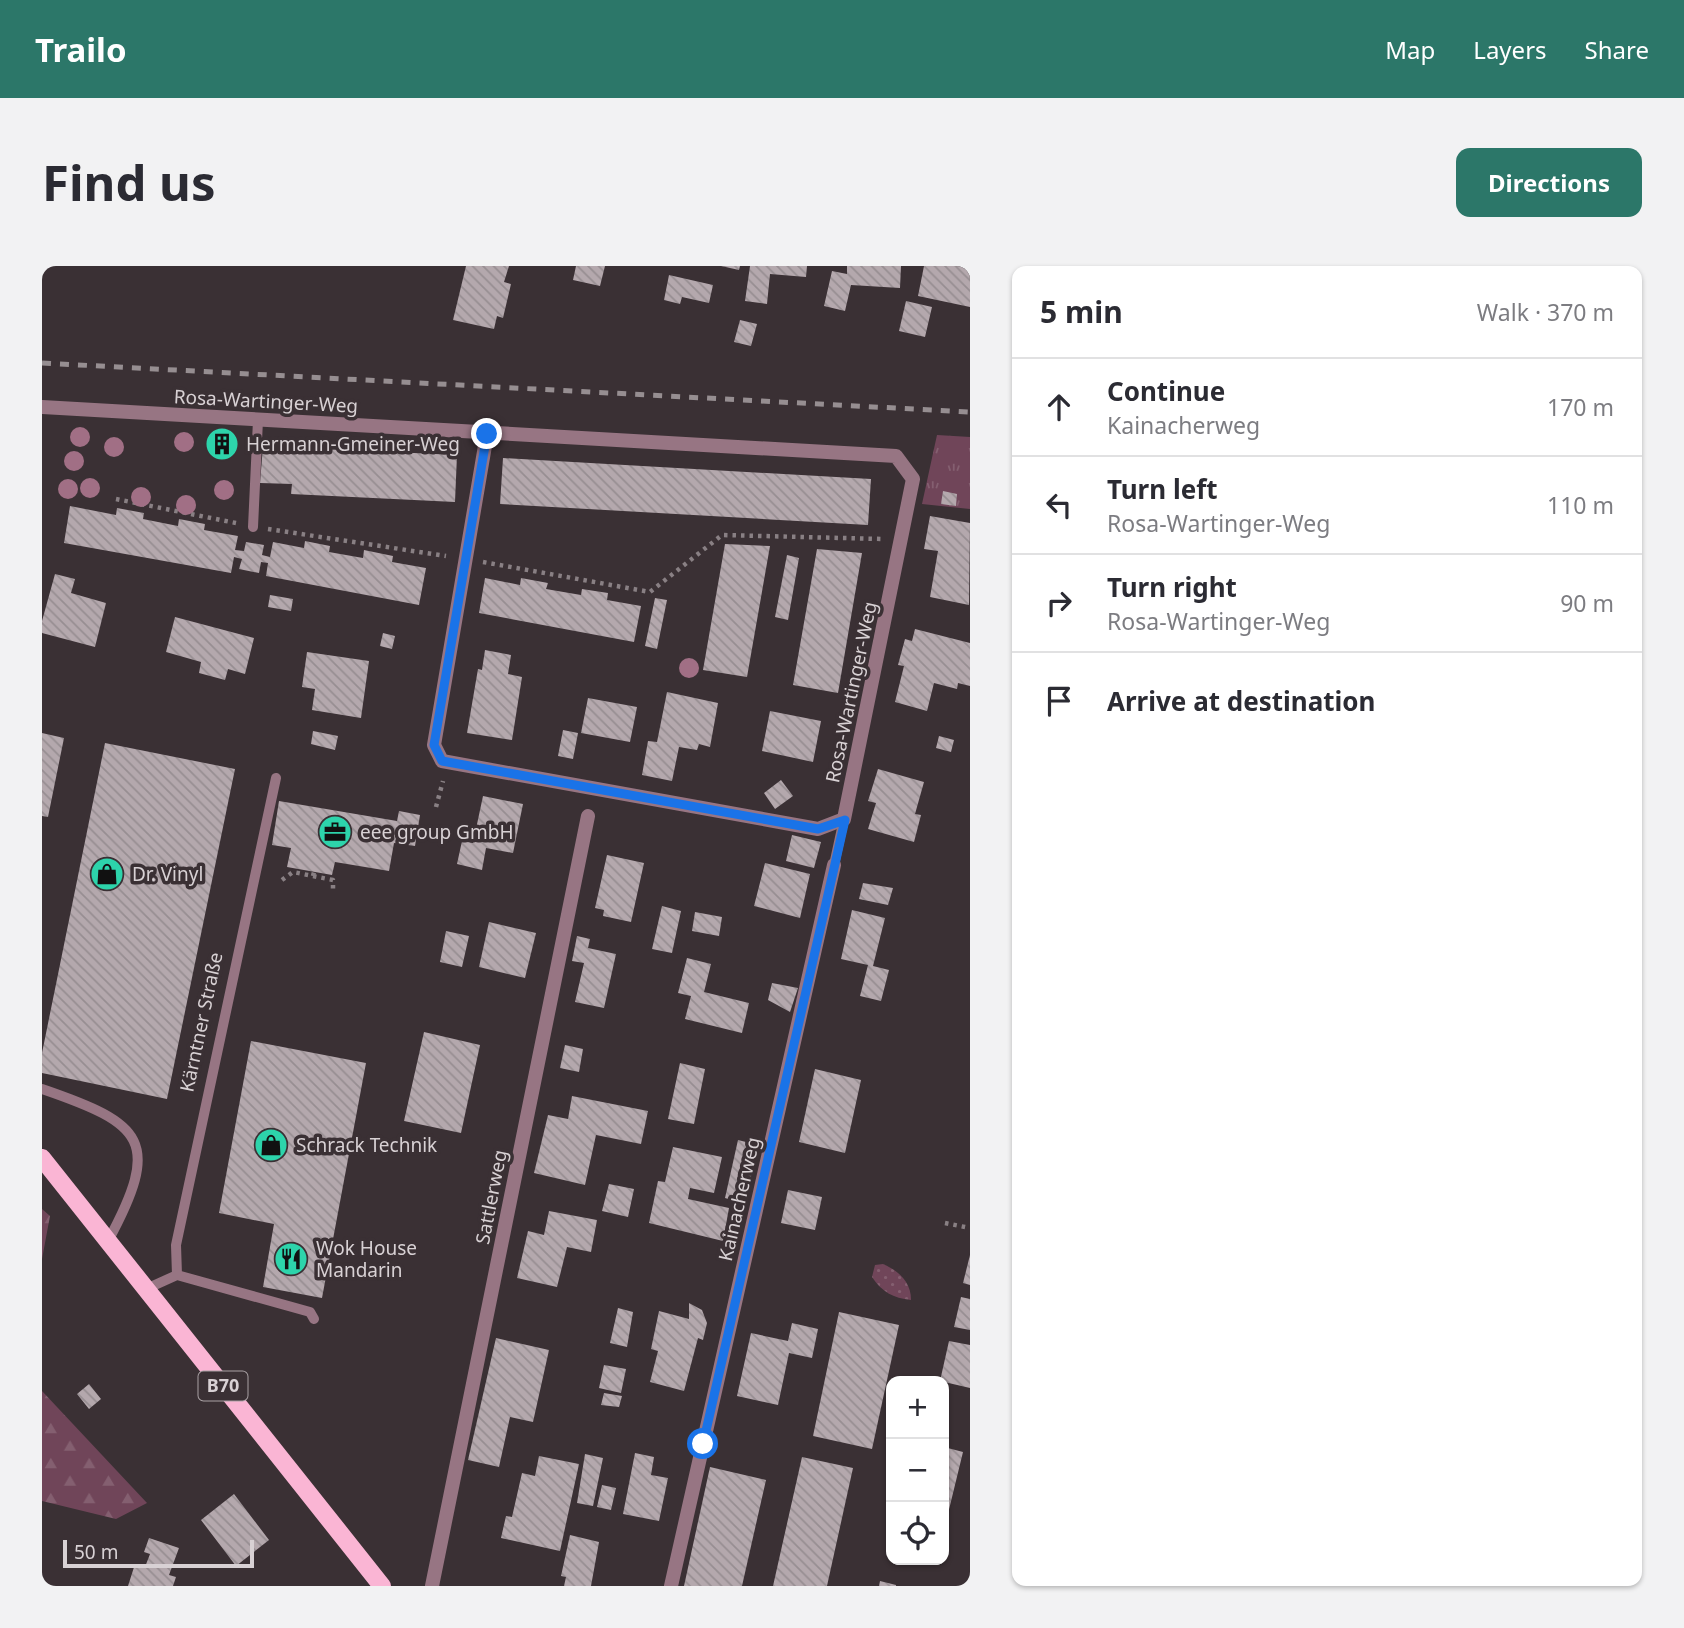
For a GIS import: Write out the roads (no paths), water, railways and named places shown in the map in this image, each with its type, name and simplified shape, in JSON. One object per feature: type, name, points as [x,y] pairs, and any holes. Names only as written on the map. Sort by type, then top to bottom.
[{"type":"main road","name":"B70","points":[[42,1158],[382,1586]]},
{"type":"street","name":"Rosa-Wartinger-Weg","points":[[42,407],[896,456],[913,479],[845,820]]},
{"type":"street","points":[[487,434],[461,559],[434,745],[442,761],[818,829],[845,820]]},
{"type":"street","name":"Sattlerweg","points":[[432,1586],[588,816]]},
{"type":"street","name":"Kainacherweg","points":[[671,1586],[834,865]]},
{"type":"lane","points":[[253,527],[258,420]]},
{"type":"lane","name":"Kärntner Straße","points":[[177,1275],[176,1245],[276,778]]},
{"type":"lane","name":"Kainacherweg","points":[[834,865],[845,820]]},
{"type":"lane","points":[[42,1089],[112,1118],[130,1132],[140,1152],[130,1200],[108,1241]]},
{"type":"lane","points":[[146,1289],[177,1275],[310,1312],[314,1319]]},
{"type":"railway","points":[[42,363],[970,412]]},
{"type":"place","name":"Hermann-Gmeiner-Weg","points":[[222,444]]},
{"type":"place","name":"eee group GmbH","points":[[335,832]]},
{"type":"place","name":"Dr. Vinyl","points":[[107,874]]},
{"type":"place","name":"Schrack Technik","points":[[271,1145]]},
{"type":"place","name":"Wok House Mandarin","points":[[291,1259]]}]
